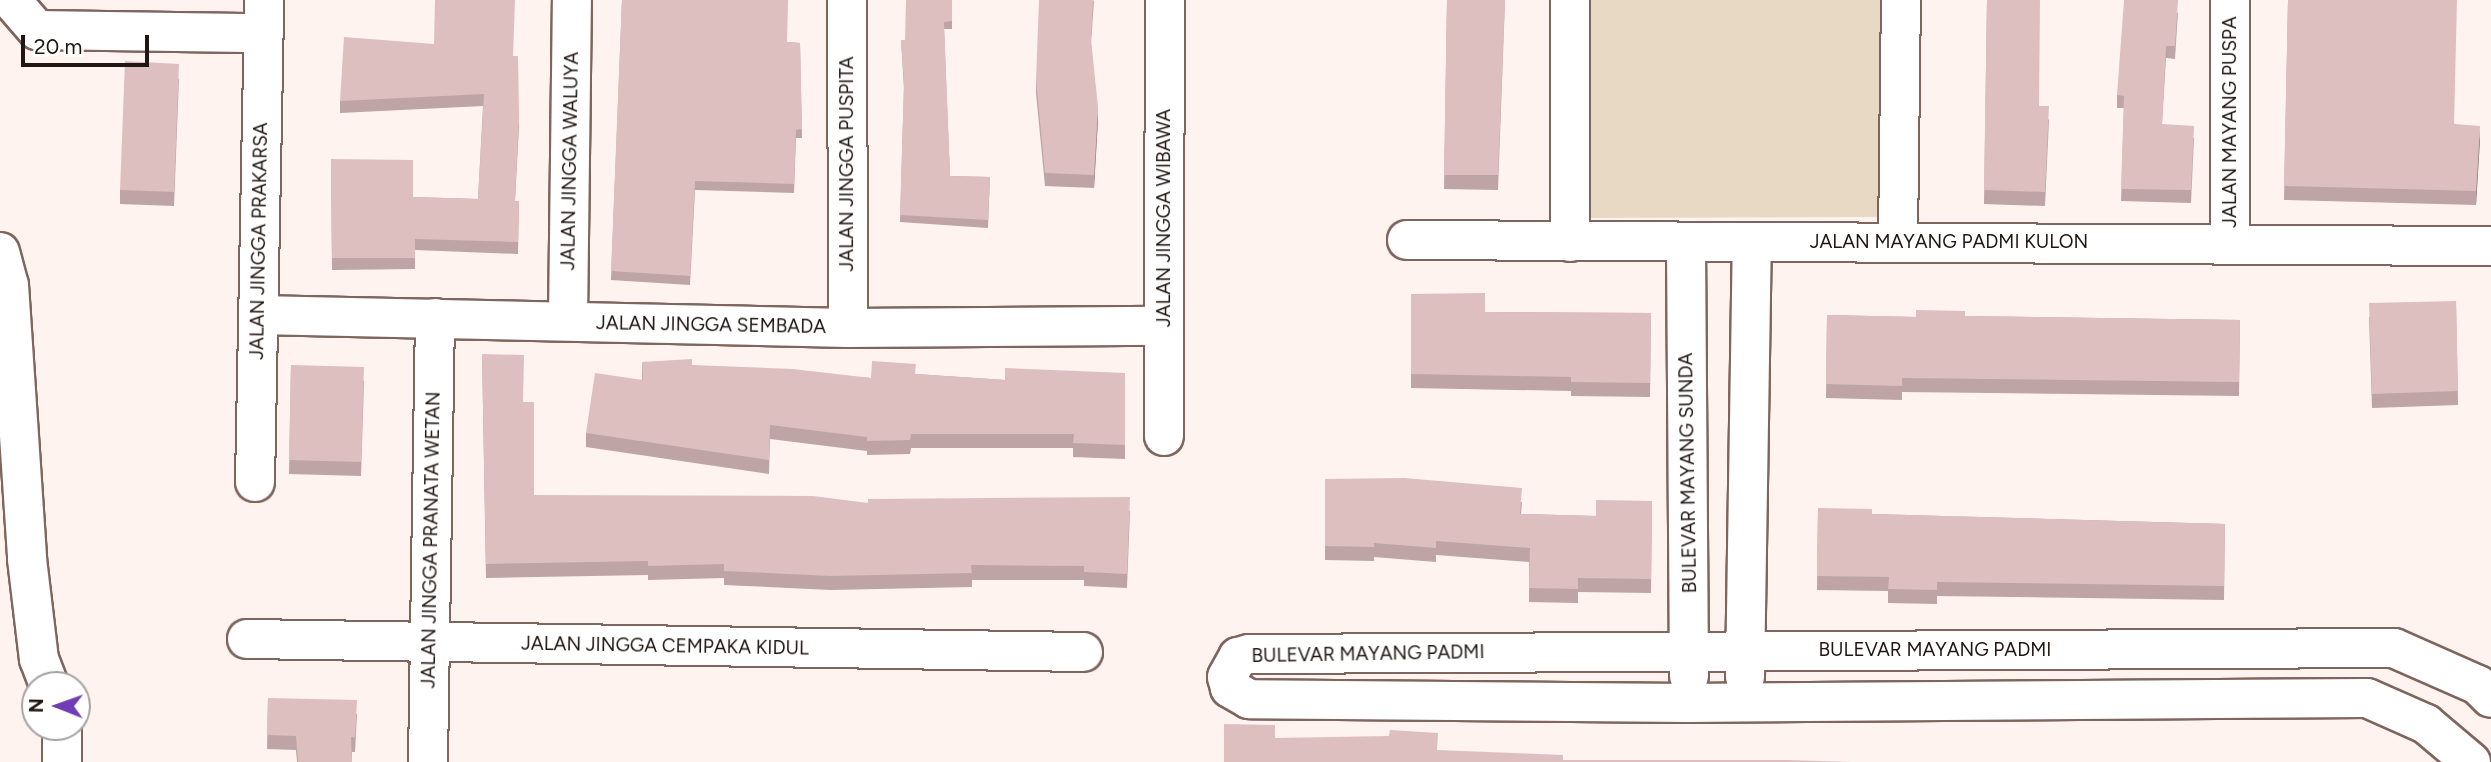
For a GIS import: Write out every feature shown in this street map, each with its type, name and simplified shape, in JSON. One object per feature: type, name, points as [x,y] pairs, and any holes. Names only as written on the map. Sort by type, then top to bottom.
[{"type":"street","points":[[11,0],[37,30],[264,17]]},
{"type":"street","name":"JALAN JINGGA WALUYA","points":[[568,321],[572,0]]},
{"type":"street","name":"JALAN JINGGA PUSPITA","points":[[847,0],[848,328]]},
{"type":"street","name":"JALAN JINGGA WIBAWA","points":[[1164,436],[1165,0]]},
{"type":"street","points":[[1570,0],[1570,242]]},
{"type":"street","points":[[1898,240],[1901,0]]},
{"type":"street","name":"JALAN MAYANG PUSPA","points":[[2230,0],[2230,243]]},
{"type":"street","name":"JALAN JINGGA PRAKARSA","points":[[255,482],[264,17]]},
{"type":"street","name":"JALAN MAYANG PADMI KULON","points":[[1407,240],[1752,245],[1898,240],[2491,246]]},
{"type":"street","name":"BULEVAR MAYANG SUNDA","points":[[1686,244],[1690,652],[1688,703]]},
{"type":"street","points":[[1746,702],[1752,245]]},
{"type":"street","points":[[0,252],[9,285],[30,584],[38,659],[43,671]]},
{"type":"street","name":"JALAN JINGGA SEMBADA","points":[[258,315],[848,328],[1164,326]]},
{"type":"street","name":"JALAN JINGGA PRANATA WETAN","points":[[428,762],[435,318]]},
{"type":"street","name":"JALAN JINGGA CEMPAKA KIDUL","points":[[247,639],[1083,652]]},
{"type":"street","name":"BULEVAR MAYANG PADMI","points":[[2471,762],[2426,723],[2367,698],[1688,703],[1249,699],[1238,696],[1227,677],[1238,657],[1249,654],[2394,648],[2479,685],[2491,698]]},
{"type":"street","points":[[62,741],[62,762]]},
{"type":"shaded area","points":[[1590,0],[1880,0],[1881,217],[1591,218]]},
{"type":"building","points":[[435,0],[515,0],[513,56],[518,56],[519,115],[515,201],[519,201],[518,242],[415,239],[415,258],[332,258],[331,159],[413,160],[413,197],[478,199],[484,94],[340,101],[344,37],[434,44]]},
{"type":"building","points":[[622,0],[788,0],[787,42],[800,43],[802,129],[796,130],[794,184],[695,181],[690,276],[611,271]]},
{"type":"building","points":[[906,0],[952,0],[952,21],[944,22],[950,176],[990,177],[988,220],[900,215],[904,83],[901,40],[905,40]]},
{"type":"building","points":[[1039,0],[1093,0],[1091,39],[1098,107],[1094,175],[1045,173],[1036,80]]},
{"type":"building","points":[[1447,0],[1505,0],[1498,175],[1444,175]]},
{"type":"building","points":[[1987,0],[2040,0],[2039,106],[2049,106],[2045,192],[1984,190]]},
{"type":"building","points":[[2124,0],[2178,0],[2175,46],[2166,46],[2162,124],[2194,126],[2191,190],[2121,189],[2124,96],[2117,95]]},
{"type":"building","points":[[2288,0],[2457,0],[2454,124],[2480,126],[2476,191],[2284,186]]},
{"type":"building","points":[[125,61],[179,64],[174,192],[120,190]]},
{"type":"building","points":[[1485,293],[1485,312],[1651,313],[1650,383],[1571,382],[1571,377],[1411,374],[1411,294]]},
{"type":"building","points":[[2456,301],[2458,391],[2372,394],[2369,303]]},
{"type":"building","points":[[1916,310],[1965,311],[1965,316],[2240,320],[2239,382],[1902,378],[1902,386],[1826,384],[1827,315],[1916,317]]},
{"type":"building","points":[[482,354],[524,355],[523,402],[534,402],[534,495],[813,496],[868,503],[868,499],[1130,497],[1127,574],[1084,572],[1084,566],[971,565],[972,573],[831,576],[724,571],[724,564],[648,566],[648,561],[486,564]]},
{"type":"building","points":[[692,359],[692,365],[793,369],[871,378],[872,361],[916,364],[915,374],[1005,380],[1005,368],[1125,373],[1125,445],[1073,443],[1074,434],[911,434],[910,440],[867,441],[867,437],[770,425],[769,460],[586,433],[595,373],[643,380],[642,362]]},
{"type":"building","points":[[291,365],[364,367],[361,462],[289,460]]},
{"type":"building","points":[[1404,478],[1522,488],[1520,514],[1596,516],[1596,500],[1652,501],[1651,579],[1578,578],[1578,589],[1529,588],[1530,548],[1436,541],[1436,548],[1374,543],[1374,547],[1325,546],[1325,479]]},
{"type":"building","points":[[1818,508],[1872,509],[1872,514],[2225,524],[2224,586],[1937,582],[1937,590],[1888,589],[1889,577],[1817,576]]},
{"type":"building","points":[[268,698],[357,700],[355,738],[351,737],[352,762],[298,762],[296,736],[267,735]]},
{"type":"building","points":[[1224,724],[1275,725],[1275,738],[1389,736],[1390,730],[1438,733],[1437,750],[1563,755],[1563,760],[1852,762],[1224,762]]}]
